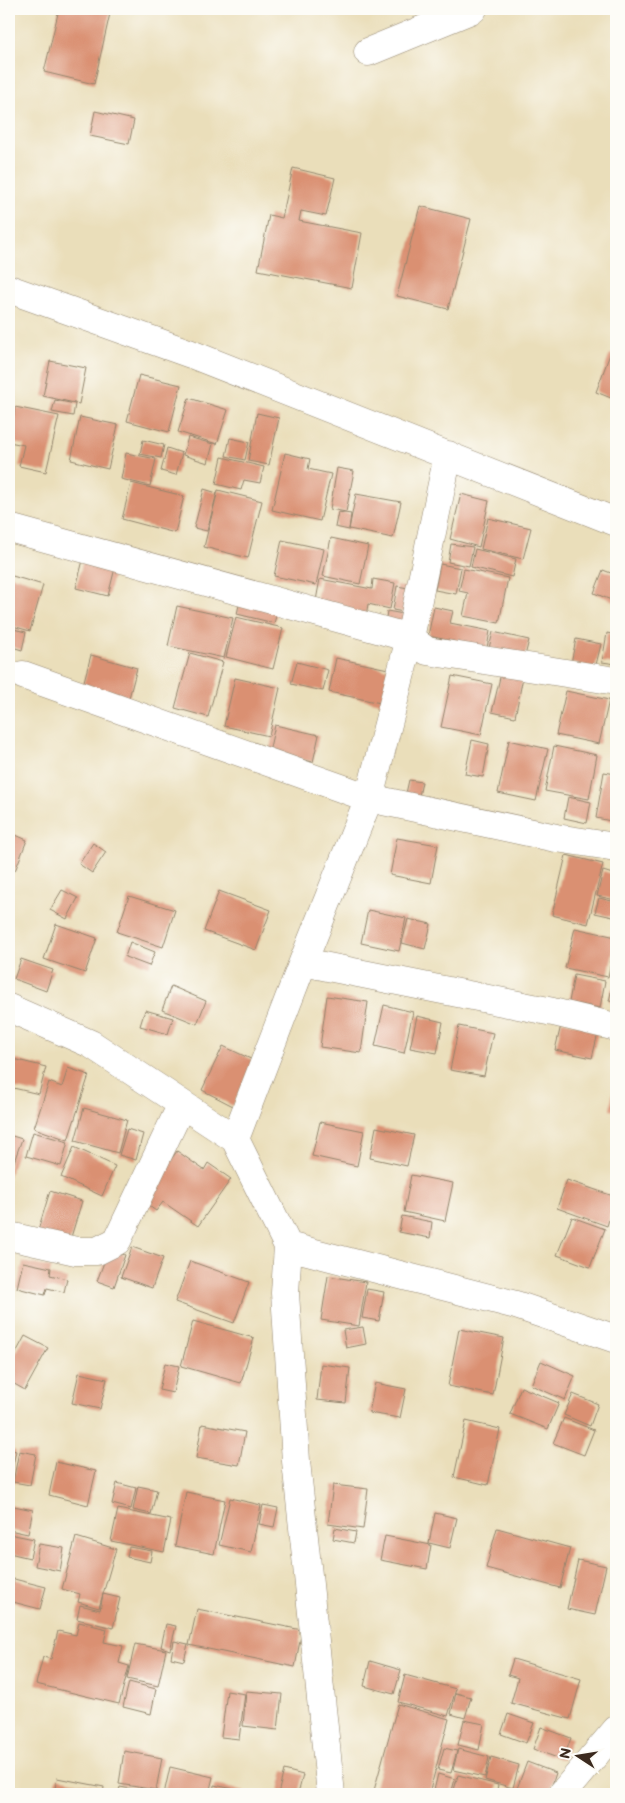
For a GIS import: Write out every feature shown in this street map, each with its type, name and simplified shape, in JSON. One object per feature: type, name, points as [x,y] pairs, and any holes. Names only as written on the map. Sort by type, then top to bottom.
[{"type":"street","points":[[368,52],[473,9]]},
{"type":"street","points":[[9,289],[191,354],[616,522]]},
{"type":"street","points":[[234,1138],[369,798],[410,638],[448,455]]},
{"type":"street","points":[[9,528],[410,638],[427,651],[616,681]]},
{"type":"street","points":[[24,675],[369,798],[556,838],[616,847]]},
{"type":"street","points":[[303,962],[616,1027]]},
{"type":"street","points":[[9,1008],[91,1044],[234,1138],[288,1246],[285,1293],[296,1461],[331,1794]]},
{"type":"street","points":[[9,1236],[76,1251],[96,1250],[117,1241],[182,1104]]},
{"type":"street","points":[[288,1246],[516,1305],[616,1339]]},
{"type":"street","points":[[562,1794],[616,1730]]},
{"type":"building","points":[[59,9],[111,9],[94,84],[44,72]]},
{"type":"building","points":[[95,111],[134,120],[129,144],[90,136]]},
{"type":"building","points":[[293,168],[335,178],[326,216],[301,211],[299,221],[362,233],[352,288],[258,270],[269,215],[282,218]]},
{"type":"building","points":[[420,206],[471,219],[448,309],[397,296]]},
{"type":"building","points":[[610,354],[616,356],[616,400],[596,392]]},
{"type":"building","points":[[50,361],[86,368],[79,404],[43,396]]},
{"type":"building","points":[[139,375],[181,385],[169,432],[127,421]]},
{"type":"building","points":[[9,377],[14,378],[10,398],[9,398]]},
{"type":"building","points":[[189,398],[228,410],[217,444],[178,432]]},
{"type":"building","points":[[55,400],[75,404],[73,416],[52,412]]},
{"type":"building","points":[[15,407],[59,416],[46,472],[19,466],[24,445],[9,442]]},
{"type":"building","points":[[257,413],[279,418],[269,465],[248,461]]},
{"type":"building","points":[[80,417],[118,425],[108,469],[71,460]]},
{"type":"building","points":[[188,437],[213,444],[208,463],[183,455]]},
{"type":"building","points":[[230,438],[249,442],[245,460],[226,456]]},
{"type":"building","points":[[143,440],[164,445],[161,458],[140,454]]},
{"type":"building","points":[[167,448],[182,453],[176,475],[161,471]]},
{"type":"building","points":[[126,453],[156,459],[150,486],[121,479]]},
{"type":"building","points":[[285,453],[310,459],[308,469],[331,474],[320,521],[272,510]]},
{"type":"building","points":[[222,457],[264,467],[260,483],[244,480],[241,490],[216,484]]},
{"type":"building","points":[[337,468],[354,471],[346,512],[330,509]]},
{"type":"building","points":[[131,483],[184,496],[175,533],[122,519]]},
{"type":"building","points":[[204,489],[217,493],[207,531],[194,528]]},
{"type":"building","points":[[218,490],[262,501],[248,558],[204,547]]},
{"type":"building","points":[[356,494],[401,502],[393,538],[349,529]]},
{"type":"building","points":[[461,494],[489,501],[479,547],[450,539]]},
{"type":"building","points":[[338,512],[351,514],[349,530],[335,527]]},
{"type":"building","points":[[488,518],[531,528],[523,559],[481,549]]},
{"type":"building","points":[[331,538],[368,546],[360,584],[323,576]]},
{"type":"building","points":[[282,540],[324,549],[316,585],[274,576]]},
{"type":"building","points":[[451,544],[473,547],[469,566],[448,562]]},
{"type":"building","points":[[475,549],[516,559],[512,577],[471,567]]},
{"type":"building","points":[[84,556],[116,564],[108,596],[76,588]]},
{"type":"building","points":[[440,564],[461,568],[456,594],[435,590]]},
{"type":"building","points":[[464,569],[508,578],[499,623],[463,616],[468,593],[459,591]]},
{"type":"building","points":[[603,570],[616,575],[616,602],[594,593]]},
{"type":"building","points":[[9,575],[43,585],[30,631],[9,625]]},
{"type":"building","points":[[320,579],[372,589],[373,579],[395,583],[390,609],[368,604],[366,616],[315,606]]},
{"type":"building","points":[[397,586],[414,589],[409,613],[393,610]]},
{"type":"building","points":[[241,596],[279,606],[274,623],[237,614]]},
{"type":"building","points":[[177,606],[233,618],[224,658],[168,646]]},
{"type":"building","points":[[434,607],[453,611],[450,623],[490,631],[487,648],[428,636]]},
{"type":"building","points":[[387,611],[409,615],[407,628],[385,624]]},
{"type":"building","points":[[236,617],[283,628],[273,669],[226,657]]},
{"type":"building","points":[[9,628],[26,632],[22,650],[9,646]]},
{"type":"building","points":[[493,632],[529,640],[525,656],[489,648]]},
{"type":"building","points":[[607,633],[616,635],[616,664],[602,662]]},
{"type":"building","points":[[576,639],[601,644],[595,669],[571,663]]},
{"type":"building","points":[[190,653],[223,662],[208,717],[175,708]]},
{"type":"building","points":[[91,655],[137,668],[129,698],[83,685]]},
{"type":"building","points":[[336,658],[393,670],[385,704],[329,692]]},
{"type":"building","points":[[297,662],[328,670],[323,691],[291,684]]},
{"type":"building","points":[[501,673],[523,677],[515,717],[492,712]]},
{"type":"building","points":[[452,676],[492,684],[481,735],[441,727]]},
{"type":"building","points":[[235,678],[280,688],[269,736],[224,726]]},
{"type":"building","points":[[566,691],[609,700],[599,744],[556,735]]},
{"type":"building","points":[[275,725],[319,735],[313,762],[269,752]]},
{"type":"building","points":[[472,740],[489,744],[483,777],[465,774]]},
{"type":"building","points":[[509,740],[548,749],[536,801],[498,793]]},
{"type":"building","points":[[554,746],[597,755],[589,799],[545,791]]},
{"type":"building","points":[[604,772],[616,774],[616,822],[596,818]]},
{"type":"building","points":[[409,780],[422,782],[418,801],[405,798]]},
{"type":"building","points":[[568,797],[591,802],[587,823],[564,818]]},
{"type":"building","points":[[9,832],[27,840],[15,871],[9,868]]},
{"type":"building","points":[[397,838],[438,845],[431,883],[390,875]]},
{"type":"building","points":[[93,843],[106,852],[92,873],[79,864]]},
{"type":"building","points":[[566,855],[603,864],[588,924],[552,915]]},
{"type":"building","points":[[603,871],[616,875],[616,900],[597,896]]},
{"type":"building","points":[[62,890],[78,898],[67,919],[50,910]]},
{"type":"building","points":[[219,891],[271,910],[256,950],[204,931]]},
{"type":"building","points":[[129,896],[175,910],[163,947],[117,932]]},
{"type":"building","points":[[599,898],[616,902],[613,917],[595,913]]},
{"type":"building","points":[[368,910],[406,918],[399,951],[361,943]]},
{"type":"building","points":[[408,919],[431,924],[425,949],[402,943]]},
{"type":"building","points":[[56,924],[97,938],[85,973],[44,959]]},
{"type":"building","points":[[575,928],[616,937],[608,977],[565,968]]},
{"type":"building","points":[[130,942],[155,952],[149,966],[125,957]]},
{"type":"building","points":[[21,959],[53,970],[46,991],[14,979]]},
{"type":"building","points":[[574,975],[605,981],[600,1008],[569,1002]]},
{"type":"building","points":[[171,986],[206,1001],[197,1024],[162,1010]]},
{"type":"building","points":[[612,988],[616,989],[616,1002],[609,1001]]},
{"type":"building","points":[[327,996],[368,1002],[361,1053],[320,1047]]},
{"type":"building","points":[[384,1005],[413,1012],[404,1053],[375,1046]]},
{"type":"building","points":[[145,1010],[173,1018],[168,1034],[140,1026]]},
{"type":"building","points":[[417,1016],[443,1022],[437,1053],[410,1048]]},
{"type":"building","points":[[562,1021],[599,1029],[592,1058],[555,1050]]},
{"type":"building","points":[[459,1026],[493,1033],[484,1076],[450,1070]]},
{"type":"building","points":[[223,1046],[255,1061],[233,1106],[202,1090]]},
{"type":"building","points":[[9,1058],[46,1067],[39,1094],[9,1087]]},
{"type":"building","points":[[68,1068],[89,1075],[68,1140],[34,1128],[49,1082],[62,1087]]},
{"type":"building","points":[[616,1077],[616,1111],[610,1110]]},
{"type":"building","points":[[84,1108],[127,1120],[118,1153],[75,1141]]},
{"type":"building","points":[[320,1122],[364,1131],[357,1166],[312,1156]]},
{"type":"building","points":[[376,1127],[414,1135],[407,1166],[370,1158]]},
{"type":"building","points":[[127,1129],[143,1134],[136,1160],[119,1155]]},
{"type":"building","points":[[33,1132],[68,1142],[61,1166],[26,1156]]},
{"type":"building","points":[[9,1135],[22,1139],[9,1176]]},
{"type":"building","points":[[74,1147],[115,1166],[102,1196],[61,1177]]},
{"type":"building","points":[[177,1151],[204,1170],[208,1163],[231,1179],[198,1226],[163,1202],[156,1211],[142,1201]]},
{"type":"building","points":[[411,1175],[453,1183],[445,1221],[404,1212]]},
{"type":"building","points":[[567,1180],[616,1197],[607,1226],[557,1208]]},
{"type":"building","points":[[50,1191],[82,1201],[68,1247],[36,1237]]},
{"type":"building","points":[[402,1216],[432,1222],[430,1238],[399,1232]]},
{"type":"building","points":[[572,1217],[605,1229],[590,1267],[557,1255]]},
{"type":"building","points":[[132,1247],[163,1258],[152,1288],[121,1277]]},
{"type":"building","points":[[109,1249],[125,1255],[114,1287],[97,1281]]},
{"type":"building","points":[[190,1261],[249,1282],[234,1323],[175,1302]]},
{"type":"building","points":[[23,1262],[51,1268],[50,1275],[67,1279],[64,1292],[47,1288],[45,1295],[17,1288]]},
{"type":"building","points":[[328,1276],[366,1282],[359,1326],[321,1320]]},
{"type":"building","points":[[367,1289],[384,1292],[379,1321],[362,1318]]},
{"type":"building","points":[[193,1321],[254,1338],[241,1383],[181,1366]]},
{"type":"building","points":[[363,1327],[366,1344],[346,1348],[343,1330]]},
{"type":"building","points":[[459,1329],[504,1338],[493,1395],[448,1386]]},
{"type":"building","points":[[25,1336],[48,1348],[25,1390],[9,1381],[9,1366]]},
{"type":"building","points":[[541,1361],[575,1376],[565,1400],[531,1385]]},
{"type":"building","points":[[165,1363],[179,1366],[173,1393],[159,1390]]},
{"type":"building","points":[[321,1364],[350,1368],[346,1403],[317,1400]]},
{"type":"building","points":[[79,1373],[107,1379],[100,1409],[72,1403]]},
{"type":"building","points":[[375,1383],[406,1389],[400,1418],[369,1413]]},
{"type":"building","points":[[521,1387],[559,1403],[548,1429],[510,1414]]},
{"type":"building","points":[[573,1394],[598,1404],[590,1426],[564,1415]]},
{"type":"building","points":[[564,1418],[594,1430],[584,1455],[553,1443]]},
{"type":"building","points":[[466,1421],[500,1429],[488,1485],[454,1477]]},
{"type":"building","points":[[202,1424],[245,1432],[239,1465],[196,1458]]},
{"type":"building","points":[[9,1449],[16,1451],[10,1480],[9,1480]]},
{"type":"building","points":[[19,1451],[36,1454],[30,1485],[13,1482]]},
{"type":"building","points":[[56,1462],[96,1471],[88,1505],[49,1495]]},
{"type":"building","points":[[117,1483],[136,1488],[131,1509],[112,1504]]},
{"type":"building","points":[[333,1485],[368,1489],[363,1529],[328,1524]]},
{"type":"building","points":[[138,1486],[157,1490],[151,1514],[133,1510]]},
{"type":"building","points":[[186,1492],[225,1500],[214,1554],[175,1546]]},
{"type":"building","points":[[230,1498],[261,1505],[251,1552],[219,1545]]},
{"type":"building","points":[[9,1505],[33,1510],[28,1534],[9,1530]]},
{"type":"building","points":[[263,1505],[278,1508],[274,1527],[259,1524]]},
{"type":"building","points":[[118,1509],[171,1520],[164,1552],[111,1541]]},
{"type":"building","points":[[435,1513],[457,1518],[450,1548],[429,1543]]},
{"type":"building","points":[[335,1528],[356,1532],[354,1543],[333,1539]]},
{"type":"building","points":[[497,1528],[570,1548],[560,1588],[486,1568]]},
{"type":"building","points":[[9,1534],[34,1539],[30,1558],[9,1553]]},
{"type":"building","points":[[385,1536],[431,1545],[427,1569],[380,1560]]},
{"type":"building","points":[[76,1537],[116,1549],[99,1608],[78,1602],[80,1594],[62,1589]]},
{"type":"building","points":[[39,1544],[64,1548],[60,1571],[35,1566]]},
{"type":"building","points":[[129,1547],[152,1551],[150,1562],[127,1557]]},
{"type":"building","points":[[578,1560],[606,1566],[595,1615],[567,1609]]},
{"type":"building","points":[[14,1579],[46,1587],[40,1609],[9,1601]]},
{"type":"building","points":[[103,1594],[120,1598],[113,1628],[77,1619],[80,1605],[100,1610]]},
{"type":"building","points":[[197,1609],[302,1630],[295,1667],[189,1645]]},
{"type":"building","points":[[79,1622],[107,1629],[104,1642],[123,1646],[119,1663],[129,1666],[119,1704],[36,1684],[43,1657],[51,1659],[58,1631],[76,1635]]},
{"type":"building","points":[[166,1624],[176,1626],[170,1650],[161,1647]]},
{"type":"building","points":[[174,1641],[188,1644],[184,1661],[171,1658]]},
{"type":"building","points":[[135,1644],[166,1650],[158,1686],[127,1679]]},
{"type":"building","points":[[513,1659],[581,1679],[570,1719],[511,1703],[518,1678],[508,1675]]},
{"type":"building","points":[[370,1661],[401,1670],[394,1694],[364,1686]]},
{"type":"building","points":[[405,1675],[456,1689],[448,1716],[398,1702]]},
{"type":"building","points":[[129,1682],[156,1689],[151,1714],[123,1707]]},
{"type":"building","points":[[227,1691],[245,1694],[239,1739],[221,1737]]},
{"type":"building","points":[[246,1691],[282,1694],[278,1730],[243,1726]]},
{"type":"building","points":[[456,1693],[471,1697],[465,1718],[451,1714]]},
{"type":"building","points":[[398,1704],[449,1719],[429,1794],[373,1794]]},
{"type":"building","points":[[508,1714],[534,1723],[526,1743],[501,1734]]},
{"type":"building","points":[[464,1720],[484,1724],[479,1750],[458,1745]]},
{"type":"building","points":[[541,1727],[571,1738],[563,1760],[533,1749]]},
{"type":"building","points":[[444,1748],[457,1751],[451,1773],[438,1770]]},
{"type":"building","points":[[458,1749],[489,1757],[485,1777],[453,1770]]},
{"type":"building","points":[[124,1751],[162,1758],[156,1790],[119,1784]]},
{"type":"building","points":[[491,1757],[519,1765],[513,1788],[485,1780]]},
{"type":"building","points":[[527,1762],[556,1773],[549,1794],[525,1794],[516,1791]]},
{"type":"building","points":[[170,1767],[213,1777],[209,1794],[164,1794]]},
{"type":"building","points":[[284,1770],[303,1775],[298,1794],[278,1794]]},
{"type":"building","points":[[438,1774],[455,1779],[451,1794],[433,1794]]},
{"type":"building","points":[[458,1775],[498,1785],[496,1794],[453,1794]]},
{"type":"building","points":[[57,1778],[104,1787],[103,1794],[54,1794]]},
{"type":"building","points":[[214,1785],[244,1791],[244,1794],[213,1794]]},
{"type":"building","points":[[120,1787],[142,1791],[142,1794],[118,1794]]}]
